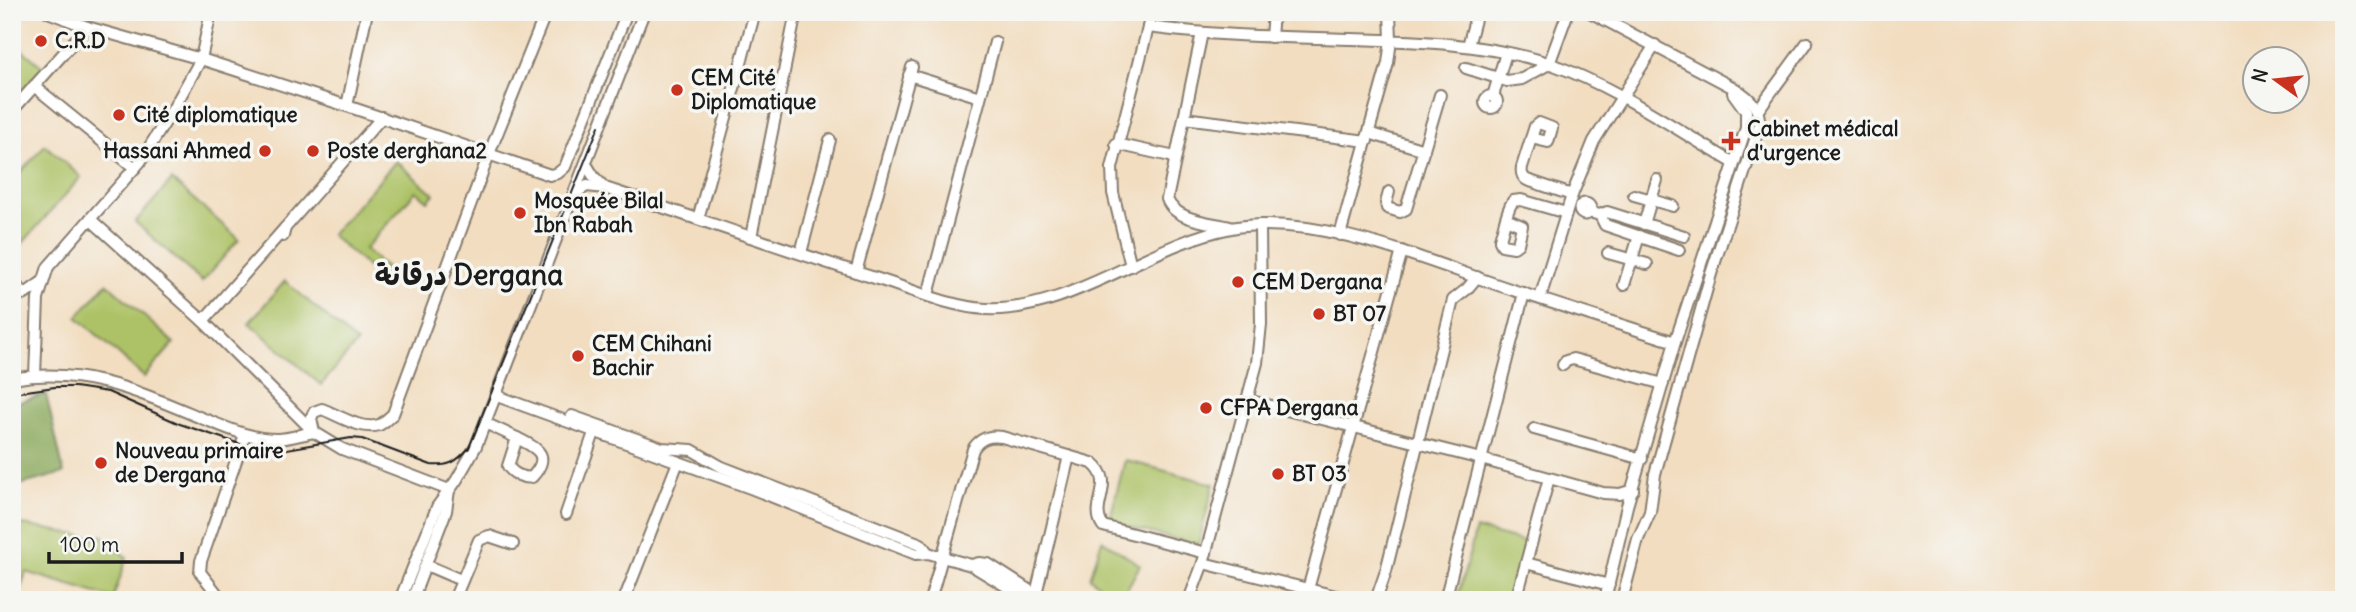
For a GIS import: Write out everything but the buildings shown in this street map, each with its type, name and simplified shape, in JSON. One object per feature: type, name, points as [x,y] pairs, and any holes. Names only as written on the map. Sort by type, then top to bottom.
[{"type":"street","points":[[48,12],[87,27],[201,59],[382,117],[546,174],[555,174],[562,170],[627,12]]},
{"type":"street","points":[[35,375],[38,299],[48,267],[135,168],[172,111],[201,59],[211,12]]},
{"type":"street","points":[[347,106],[367,12]]},
{"type":"street","points":[[314,432],[311,418],[314,412],[322,409],[360,425],[369,426],[380,425],[393,414],[489,153],[546,12]]},
{"type":"street","points":[[400,600],[437,507],[467,464],[498,393],[644,12]]},
{"type":"street","points":[[698,219],[755,12]]},
{"type":"street","points":[[751,237],[796,12]]},
{"type":"street","points":[[1131,266],[1113,193],[1112,168],[1152,12]]},
{"type":"street","points":[[1271,37],[1273,12]]},
{"type":"street","points":[[1340,235],[1388,63],[1390,12]]},
{"type":"street","points":[[1468,46],[1477,12]]},
{"type":"street","points":[[1465,68],[1518,81],[1549,64],[1568,12]]},
{"type":"street","points":[[1590,12],[1745,95],[1758,110],[1760,124],[1695,331],[1655,474],[1647,518],[1637,539],[1622,600]]},
{"type":"street","points":[[12,111],[87,27]]},
{"type":"street","points":[[1148,27],[1271,37],[1391,40],[1468,46],[1506,53],[1549,64],[1589,79],[1734,163]]},
{"type":"street","points":[[1202,33],[1167,194],[1171,208],[1179,214],[1232,228]]},
{"type":"street","points":[[928,295],[995,42]]},
{"type":"street","points":[[1758,110],[1807,43]]},
{"type":"street","points":[[1540,298],[1579,208],[1594,141],[1655,45]]},
{"type":"street","points":[[1493,96],[1506,53]]},
{"type":"street","points":[[603,70],[619,77]]},
{"type":"street","points":[[856,272],[910,71],[980,97]]},
{"type":"street","points":[[1605,600],[1626,513],[1675,342],[1746,128],[1747,117],[1741,101],[1721,82]]},
{"type":"street","points":[[34,86],[135,168]]},
{"type":"street","points":[[1389,192],[1385,204],[1387,208],[1400,212],[1406,209],[1440,95]]},
{"type":"street","points":[[204,321],[382,117]]},
{"type":"street","points":[[1184,118],[1368,137],[1424,150]]},
{"type":"street","points":[[1531,138],[1521,170],[1524,178],[1605,225],[1679,250]]},
{"type":"street","points":[[801,253],[830,140]]},
{"type":"street","points":[[1116,144],[1175,157]]},
{"type":"street","points":[[586,164],[605,188]]},
{"type":"street","points":[[1644,224],[1657,180]]},
{"type":"street","points":[[575,193],[587,187],[605,188],[967,307],[1011,308],[1072,291],[1182,243],[1232,228],[1260,225],[1303,226],[1402,251],[1675,342]]},
{"type":"street","points":[[1634,195],[1673,206]]},
{"type":"street","points":[[1506,219],[1511,202],[1518,199],[1607,212],[1684,236]]},
{"type":"street","points":[[90,219],[204,321],[314,432],[342,449],[449,490]]},
{"type":"street","points":[[1189,600],[1205,558],[1257,363],[1261,334],[1260,225]]},
{"type":"street","points":[[1624,285],[1639,236]]},
{"type":"street","points":[[1305,600],[1402,251]]},
{"type":"street","points":[[1608,253],[1647,264]]},
{"type":"street","points":[[1376,600],[1386,571],[1452,300],[1477,277]]},
{"type":"street","points":[[12,282],[25,294],[42,282]]},
{"type":"street","points":[[1445,600],[1524,293]]},
{"type":"street","points":[[1563,365],[1573,359],[1663,384]]},
{"type":"street","points":[[12,379],[35,375],[96,379],[132,389],[245,435],[278,439],[314,432]]},
{"type":"street","points":[[498,393],[662,448],[689,449],[716,465],[921,544],[928,553]]},
{"type":"street","points":[[1247,400],[1418,442],[1607,494],[1643,492],[1652,498]]},
{"type":"street","points":[[485,423],[517,439]]},
{"type":"street","points":[[596,428],[916,554],[928,553],[971,565],[1033,598],[1069,456]]},
{"type":"street","points":[[565,514],[596,428]]},
{"type":"street","points":[[1534,429],[1642,459]]},
{"type":"street","points":[[222,600],[200,572],[201,561],[245,435]]},
{"type":"street","points":[[930,600],[971,456],[977,443],[988,436],[995,436],[1092,463],[1102,474],[1103,488],[1098,514],[1103,526],[1352,600]]},
{"type":"street","points":[[675,448],[671,454],[677,462]]},
{"type":"street","points":[[624,600],[677,462],[688,458],[689,449]]},
{"type":"street","points":[[1516,600],[1549,478]]},
{"type":"street","points":[[412,600],[446,510],[449,490]]},
{"type":"street","points":[[1626,513],[1635,518],[1647,518]]},
{"type":"street","points":[[454,600],[477,543],[482,538],[492,536],[513,544]]},
{"type":"street","points":[[1526,563],[1609,585]]},
{"type":"street","points":[[426,565],[461,580]]},
{"type":"green space","points":[[20,48],[44,68],[12,102],[12,50],[15,52]]},
{"type":"green space","points":[[45,145],[81,177],[21,245],[12,237],[12,182]]},
{"type":"green space","points":[[396,161],[434,194],[428,201],[416,191],[365,249],[388,270],[380,278],[331,235]]},
{"type":"green space","points":[[172,180],[239,239],[202,282],[135,222]]},
{"type":"green space","points":[[285,281],[357,343],[321,385],[249,323]]},
{"type":"green space","points":[[107,283],[174,343],[144,377],[77,317]]},
{"type":"green space","points":[[46,394],[64,473],[12,487],[12,404]]},
{"type":"green space","points":[[1125,460],[1214,484],[1198,545],[1109,522]]},
{"type":"green space","points":[[12,523],[96,538],[102,535],[127,558],[113,598],[26,572],[17,600],[12,600]]},
{"type":"green space","points":[[1476,529],[1525,542],[1509,600],[1457,600]]},
{"type":"green space","points":[[1102,540],[1140,565],[1121,600],[1090,578]]},
{"type":"tram line","points":[[12,393],[55,387],[108,392],[180,424],[261,451],[351,438],[362,439],[431,465],[453,462],[469,448],[599,126]]},
{"type":"place","name":"C.R.D","points":[[41,41]]},
{"type":"place","name":"CEM Cité Diplomatique","points":[[677,90]]},
{"type":"place","name":"Cité diplomatique","points":[[119,115]]},
{"type":"place","name":"Cabinet médical d'urgence","points":[[1731,141]]},
{"type":"place","name":"Hassani Ahmed","points":[[265,151]]},
{"type":"place","name":"Poste derghana2","points":[[313,151]]},
{"type":"place","name":"Mosquée Bilal Ibn Rabah","points":[[520,213]]},
{"type":"place","name":"CEM Dergana","points":[[1238,282]]},
{"type":"place","name":"BT 07","points":[[1319,314]]},
{"type":"place","name":"CEM Chihani Bachir","points":[[578,356]]},
{"type":"place","name":"CFPA Dergana","points":[[1206,408]]},
{"type":"place","name":"Nouveau primaire de Dergana","points":[[101,463]]},
{"type":"place","name":"BT 03","points":[[1278,474]]},
{"type":"district","name":"درقانة Dergana","points":[[469,275]]}]
